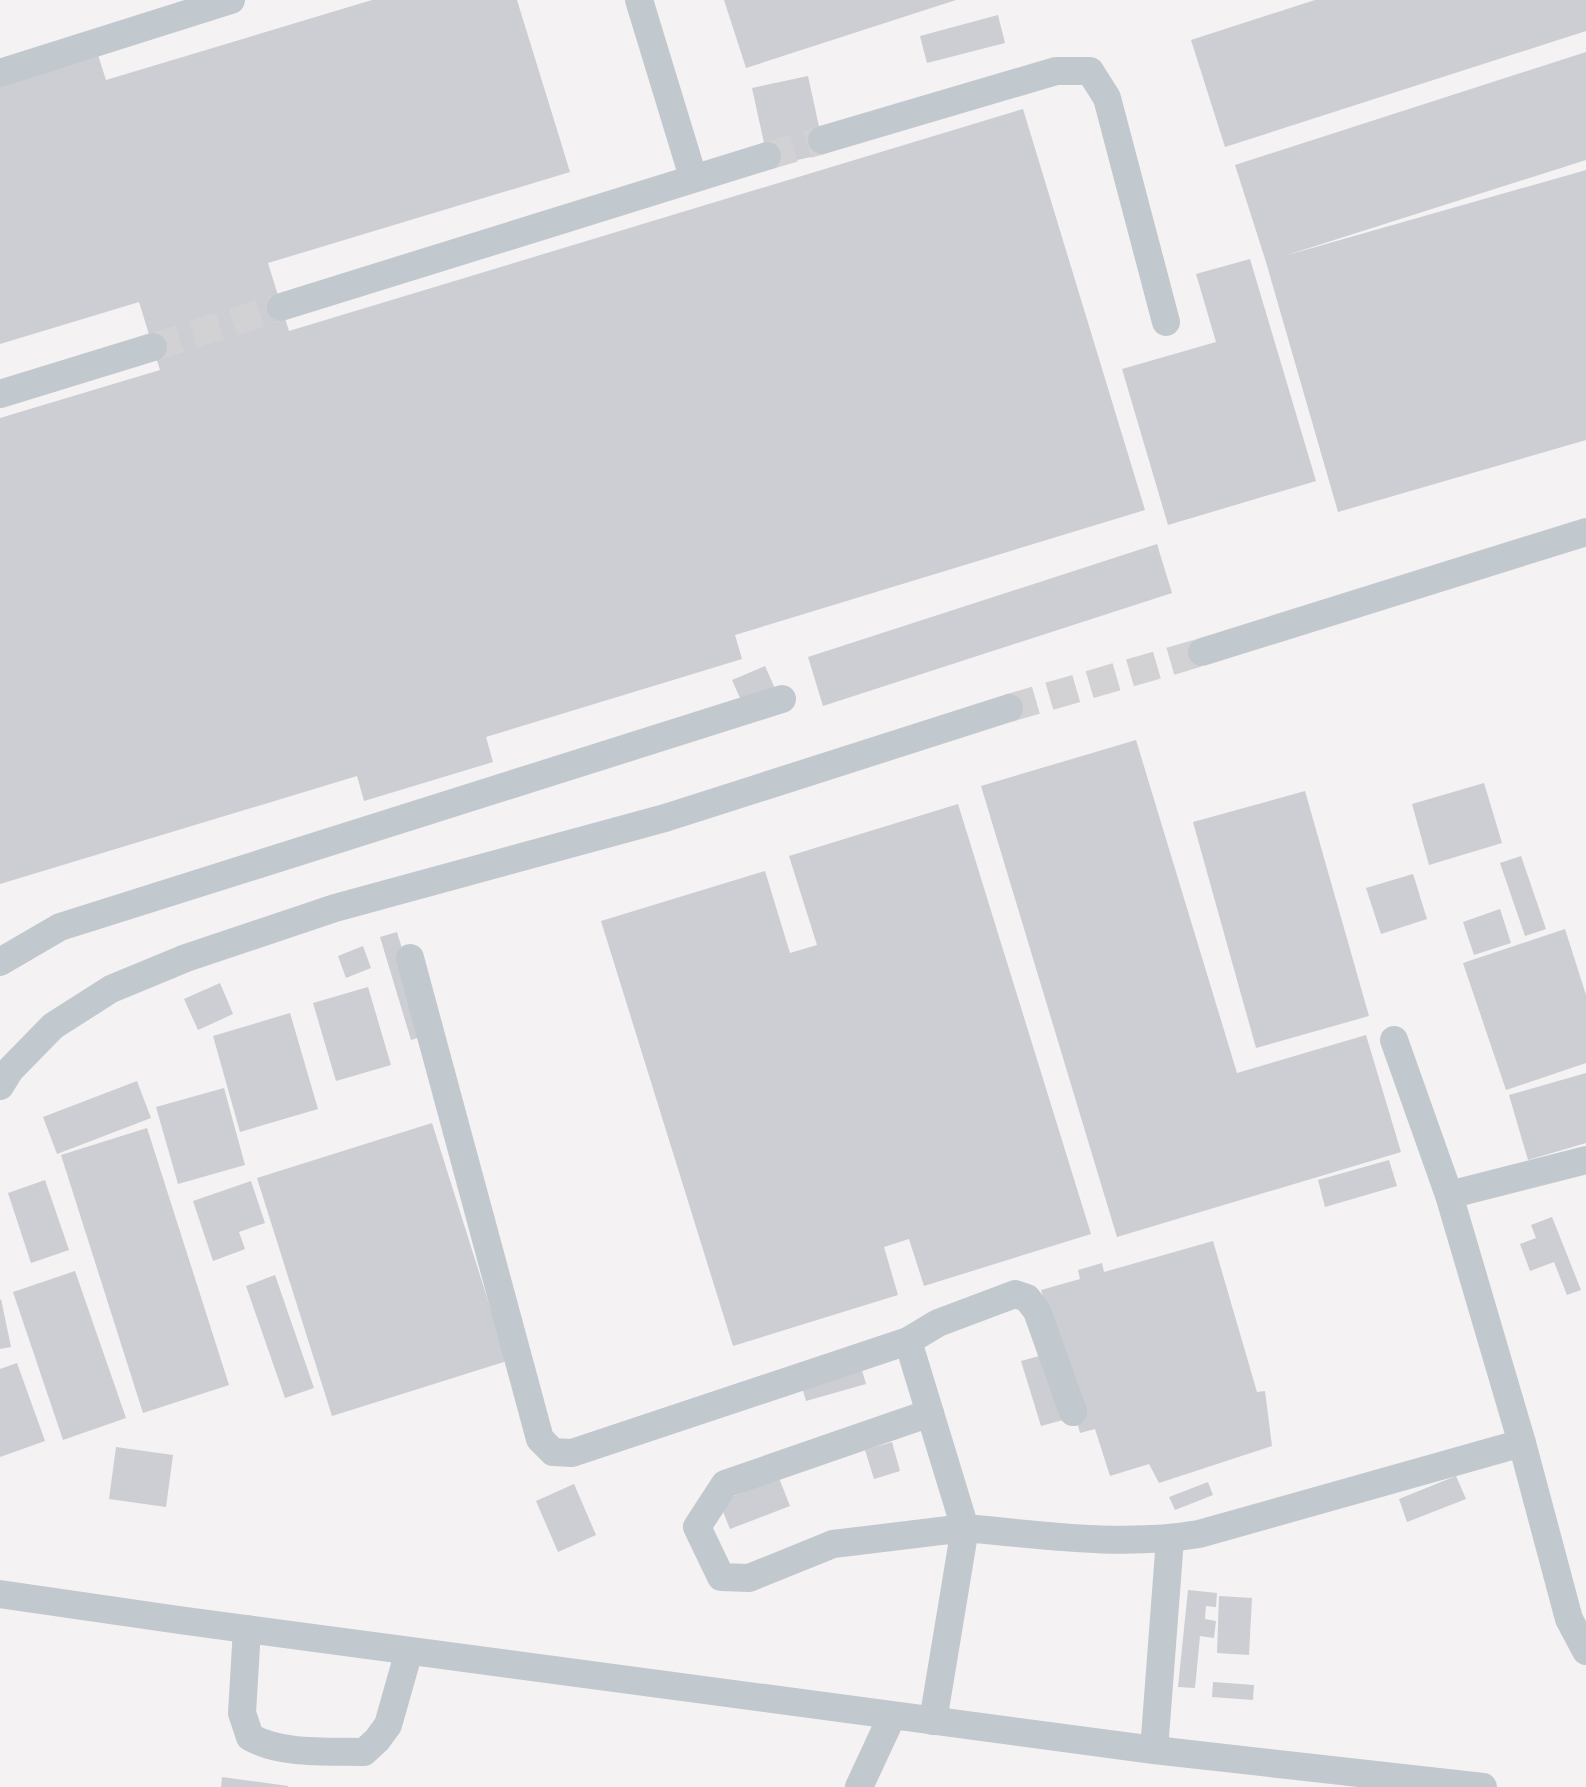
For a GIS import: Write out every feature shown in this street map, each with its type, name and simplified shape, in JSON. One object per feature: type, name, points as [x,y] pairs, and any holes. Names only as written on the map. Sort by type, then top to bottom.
[{"type":"lane","points":[[0,73],[231,0]]},
{"type":"lane","points":[[639,0],[693,177]]},
{"type":"lane","points":[[822,140],[1056,71],[1090,71],[1107,98],[1166,322]]},
{"type":"lane","points":[[281,307],[693,177],[767,156]]},
{"type":"lane","points":[[0,394],[153,347]]},
{"type":"lane","points":[[1202,652],[1586,532]]},
{"type":"lane","points":[[0,962],[60,927],[782,699]]},
{"type":"lane","points":[[0,1086],[10,1070],[53,1026],[111,989],[186,958],[335,908],[665,818],[1008,708]]},
{"type":"lane","points":[[410,958],[540,1439],[553,1452],[572,1453],[908,1341],[938,1323],[1015,1294],[1026,1298],[1037,1312],[1073,1412]]},
{"type":"lane","points":[[1394,1040],[1449,1195],[1522,1443],[1569,1619],[1586,1651]]},
{"type":"lane","points":[[1449,1195],[1586,1160]]},
{"type":"lane","points":[[908,1341],[966,1528],[933,1721]]},
{"type":"lane","points":[[930,1413],[725,1484],[697,1527],[721,1577],[749,1578],[833,1544],[966,1528],[1118,1540],[1170,1539],[1200,1534],[1522,1443]]},
{"type":"lane","points":[[1154,1750],[1170,1539]]},
{"type":"lane","points":[[0,1594],[892,1716],[1154,1750],[1483,1787]]},
{"type":"lane","points":[[246,1629],[242,1713],[250,1737],[262,1744],[306,1750],[364,1752],[377,1740],[388,1725],[409,1651]]},
{"type":"lane","points":[[858,1787],[892,1716]]},
{"type":"building","points":[[372,0],[517,0],[570,172],[268,263],[289,331],[1023,109],[1145,510],[735,635],[742,659],[486,737],[493,762],[364,801],[357,776],[0,884],[0,418],[160,370],[139,302],[0,344],[0,85],[98,55],[106,80]]},
{"type":"building","points":[[724,0],[956,0],[746,68]]},
{"type":"building","points":[[1315,0],[1586,0],[1586,31],[1225,147],[1191,40]]},
{"type":"building","points":[[998,15],[1005,43],[927,63],[920,36]]},
{"type":"building","points":[[1586,52],[1586,160],[1284,256],[1586,170],[1586,440],[1338,512],[1266,262],[1235,165]]},
{"type":"building","points":[[808,76],[825,154],[769,166],[752,88]]},
{"type":"building","points":[[1250,259],[1316,481],[1168,525],[1122,369],[1216,342],[1196,274]]},
{"type":"building","points":[[1157,544],[1172,593],[823,706],[808,657]]},
{"type":"building","points":[[765,666],[777,693],[744,707],[732,680]]},
{"type":"building","points":[[1136,740],[1237,1073],[1366,1035],[1401,1152],[1117,1237],[981,786]]},
{"type":"building","points":[[1484,783],[1502,843],[1429,865],[1412,804]]},
{"type":"building","points":[[1305,791],[1369,1016],[1256,1048],[1193,822]]},
{"type":"building","points":[[958,804],[1091,1234],[924,1286],[909,1239],[884,1247],[898,1295],[733,1346],[601,921],[765,871],[790,953],[817,945],[789,856]]},
{"type":"building","points":[[1521,856],[1546,929],[1525,936],[1500,863]]},
{"type":"building","points":[[1413,874],[1427,919],[1381,934],[1366,888]]},
{"type":"building","points":[[1500,909],[1511,943],[1474,955],[1463,922]]},
{"type":"building","points":[[1565,929],[1586,995],[1586,1063],[1506,1090],[1463,963]]},
{"type":"building","points":[[397,932],[428,1035],[411,1040],[380,937]]},
{"type":"building","points":[[363,946],[371,968],[346,978],[338,956]]},
{"type":"building","points":[[220,983],[233,1014],[198,1030],[184,999]]},
{"type":"building","points":[[368,987],[391,1065],[336,1081],[313,1003]]},
{"type":"building","points":[[290,1013],[318,1109],[240,1132],[213,1036]]},
{"type":"building","points":[[1586,1073],[1586,1143],[1528,1160],[1509,1095]]},
{"type":"building","points":[[137,1081],[151,1118],[57,1154],[43,1117]]},
{"type":"building","points":[[224,1088],[245,1165],[178,1184],[156,1107]]},
{"type":"building","points":[[432,1123],[507,1361],[332,1416],[257,1178]]},
{"type":"building","points":[[147,1128],[229,1385],[143,1413],[61,1155]]},
{"type":"building","points":[[1389,1160],[1397,1186],[1325,1207],[1318,1180]]},
{"type":"building","points":[[45,1180],[69,1250],[31,1263],[8,1193]]},
{"type":"building","points":[[251,1181],[265,1223],[239,1232],[245,1249],[213,1261],[193,1201]]},
{"type":"building","points":[[1552,1217],[1581,1290],[1567,1295],[1554,1262],[1530,1271],[1520,1244],[1536,1238],[1531,1225]]},
{"type":"building","points":[[1213,1241],[1257,1392],[1265,1391],[1272,1446],[1159,1483],[1149,1464],[1110,1476],[1095,1429],[1080,1433],[1041,1290],[1080,1279],[1078,1270],[1102,1263],[1104,1272]]},
{"type":"building","points":[[75,1271],[126,1418],[63,1440],[13,1292]]},
{"type":"building","points":[[275,1275],[314,1388],[285,1398],[246,1286]]},
{"type":"building","points":[[0,1300],[11,1347],[0,1349]]},
{"type":"building","points":[[1043,1355],[1063,1420],[1041,1426],[1021,1361]]},
{"type":"building","points":[[17,1363],[45,1441],[0,1457],[0,1369]]},
{"type":"building","points":[[862,1370],[866,1384],[806,1401],[802,1387]]},
{"type":"building","points":[[892,1442],[900,1471],[874,1479],[865,1450]]},
{"type":"building","points":[[116,1447],[173,1455],[166,1507],[109,1499]]},
{"type":"building","points":[[1456,1476],[1466,1499],[1407,1522],[1399,1499]]},
{"type":"building","points":[[779,1478],[790,1506],[730,1529],[719,1502]]},
{"type":"building","points":[[1208,1482],[1213,1495],[1175,1510],[1169,1497]]},
{"type":"building","points":[[574,1484],[596,1535],[558,1552],[536,1501]]},
{"type":"building","points":[[1188,1590],[1217,1593],[1216,1607],[1206,1606],[1205,1619],[1216,1621],[1214,1638],[1200,1636],[1195,1688],[1178,1687]]},
{"type":"building","points":[[1219,1596],[1252,1598],[1249,1655],[1217,1653]]},
{"type":"building","points":[[1213,1682],[1254,1685],[1253,1700],[1212,1697]]},
{"type":"building","points":[[222,1777],[288,1786],[288,1787],[221,1787]]},
{"type":"tunnel","points":[[767,156],[822,140]]},
{"type":"tunnel","points":[[153,347],[281,307]]},
{"type":"tunnel","points":[[1009,708],[1202,652]]}]
